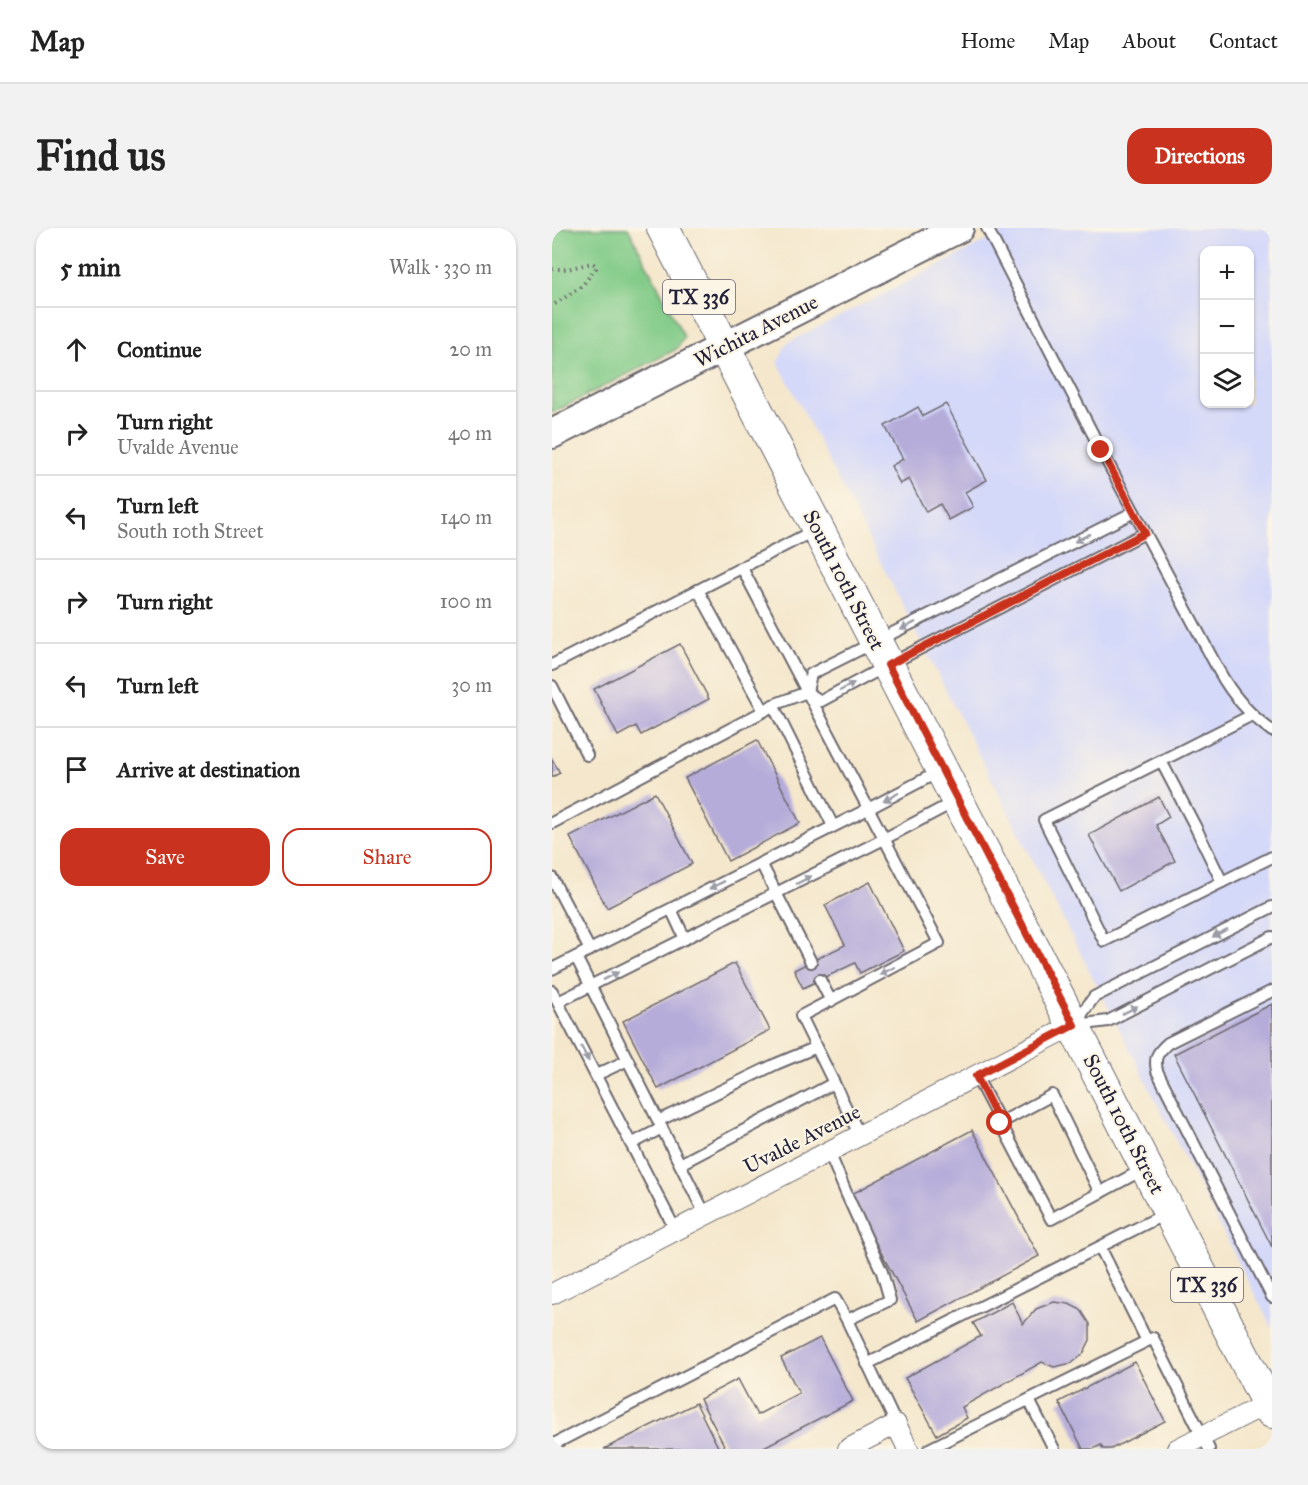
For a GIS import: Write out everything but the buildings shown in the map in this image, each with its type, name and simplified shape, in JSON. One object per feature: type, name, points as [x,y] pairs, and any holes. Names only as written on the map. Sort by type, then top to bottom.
[{"type":"main road","name":"South 10th Street","points":[[663,228],[1270,1405]]},
{"type":"main road","name":"Wichita Avenue","points":[[552,434],[959,228]]},
{"type":"street","name":"Uvalde Avenue","points":[[552,1294],[1074,1025]]},
{"type":"street","points":[[1177,1449],[1205,1443],[1270,1405]]},
{"type":"street","points":[[848,1449],[896,1424],[908,1449]]},
{"type":"lane","points":[[987,228],[1224,681],[1241,704],[1272,731]]},
{"type":"lane","points":[[807,692],[821,701],[882,653],[1134,512]]},
{"type":"lane","points":[[552,665],[818,529]]},
{"type":"lane","points":[[807,692],[811,674],[882,653],[1145,533]]},
{"type":"lane","points":[[742,568],[939,943],[801,1016],[860,1136]]},
{"type":"lane","points":[[698,590],[769,708],[833,826]]},
{"type":"lane","points":[[552,686],[587,755]]},
{"type":"lane","points":[[552,823],[769,708],[807,692]]},
{"type":"lane","points":[[1252,715],[1044,820],[1104,942],[1272,857]]},
{"type":"lane","points":[[1161,761],[1222,882]]},
{"type":"lane","points":[[552,969],[943,769]]},
{"type":"lane","points":[[558,1002],[776,894],[958,800]]},
{"type":"lane","points":[[761,863],[811,962]]},
{"type":"lane","points":[[552,879],[590,950]]},
{"type":"lane","points":[[1074,1025],[1094,997],[1272,907]]},
{"type":"lane","points":[[670,909],[685,939]]},
{"type":"lane","points":[[1074,1025],[1108,1021],[1272,937]]},
{"type":"lane","points":[[576,957],[705,1216]]},
{"type":"lane","points":[[820,980],[831,1001]]},
{"type":"lane","points":[[552,991],[676,1231]]},
{"type":"lane","points":[[1272,991],[1168,1043],[1160,1050],[1155,1060],[1157,1071],[1272,1297]]},
{"type":"lane","points":[[631,1144],[660,1125],[776,1064],[817,1047]]},
{"type":"lane","points":[[596,1075],[628,1060]]},
{"type":"lane","points":[[976,1076],[1051,1219],[1147,1168]]},
{"type":"lane","points":[[680,1164],[834,1083]]},
{"type":"lane","points":[[1000,1123],[1052,1095],[1100,1192]]},
{"type":"lane","points":[[829,1152],[882,1272],[890,1300],[847,1320]]},
{"type":"lane","points":[[867,1364],[1170,1212]]},
{"type":"lane","points":[[1100,1246],[1147,1341]]},
{"type":"lane","points":[[554,1446],[836,1299],[896,1424]]},
{"type":"lane","points":[[929,1449],[1153,1338],[1205,1443]]},
{"type":"lane","points":[[1029,1400],[1054,1449]]},
{"type":"path","points":[[552,269],[567,269],[592,263],[596,265],[582,286],[552,306]]},
{"type":"shaded area","points":[[1012,228],[1272,228],[1272,1328],[778,362],[787,343]]},
{"type":"green space","points":[[552,228],[628,228],[684,337],[677,349],[552,413]]},
{"type":"route","points":[[1000,1123],[976,1076],[1074,1025],[888,665],[1145,533],[1101,450]]}]
